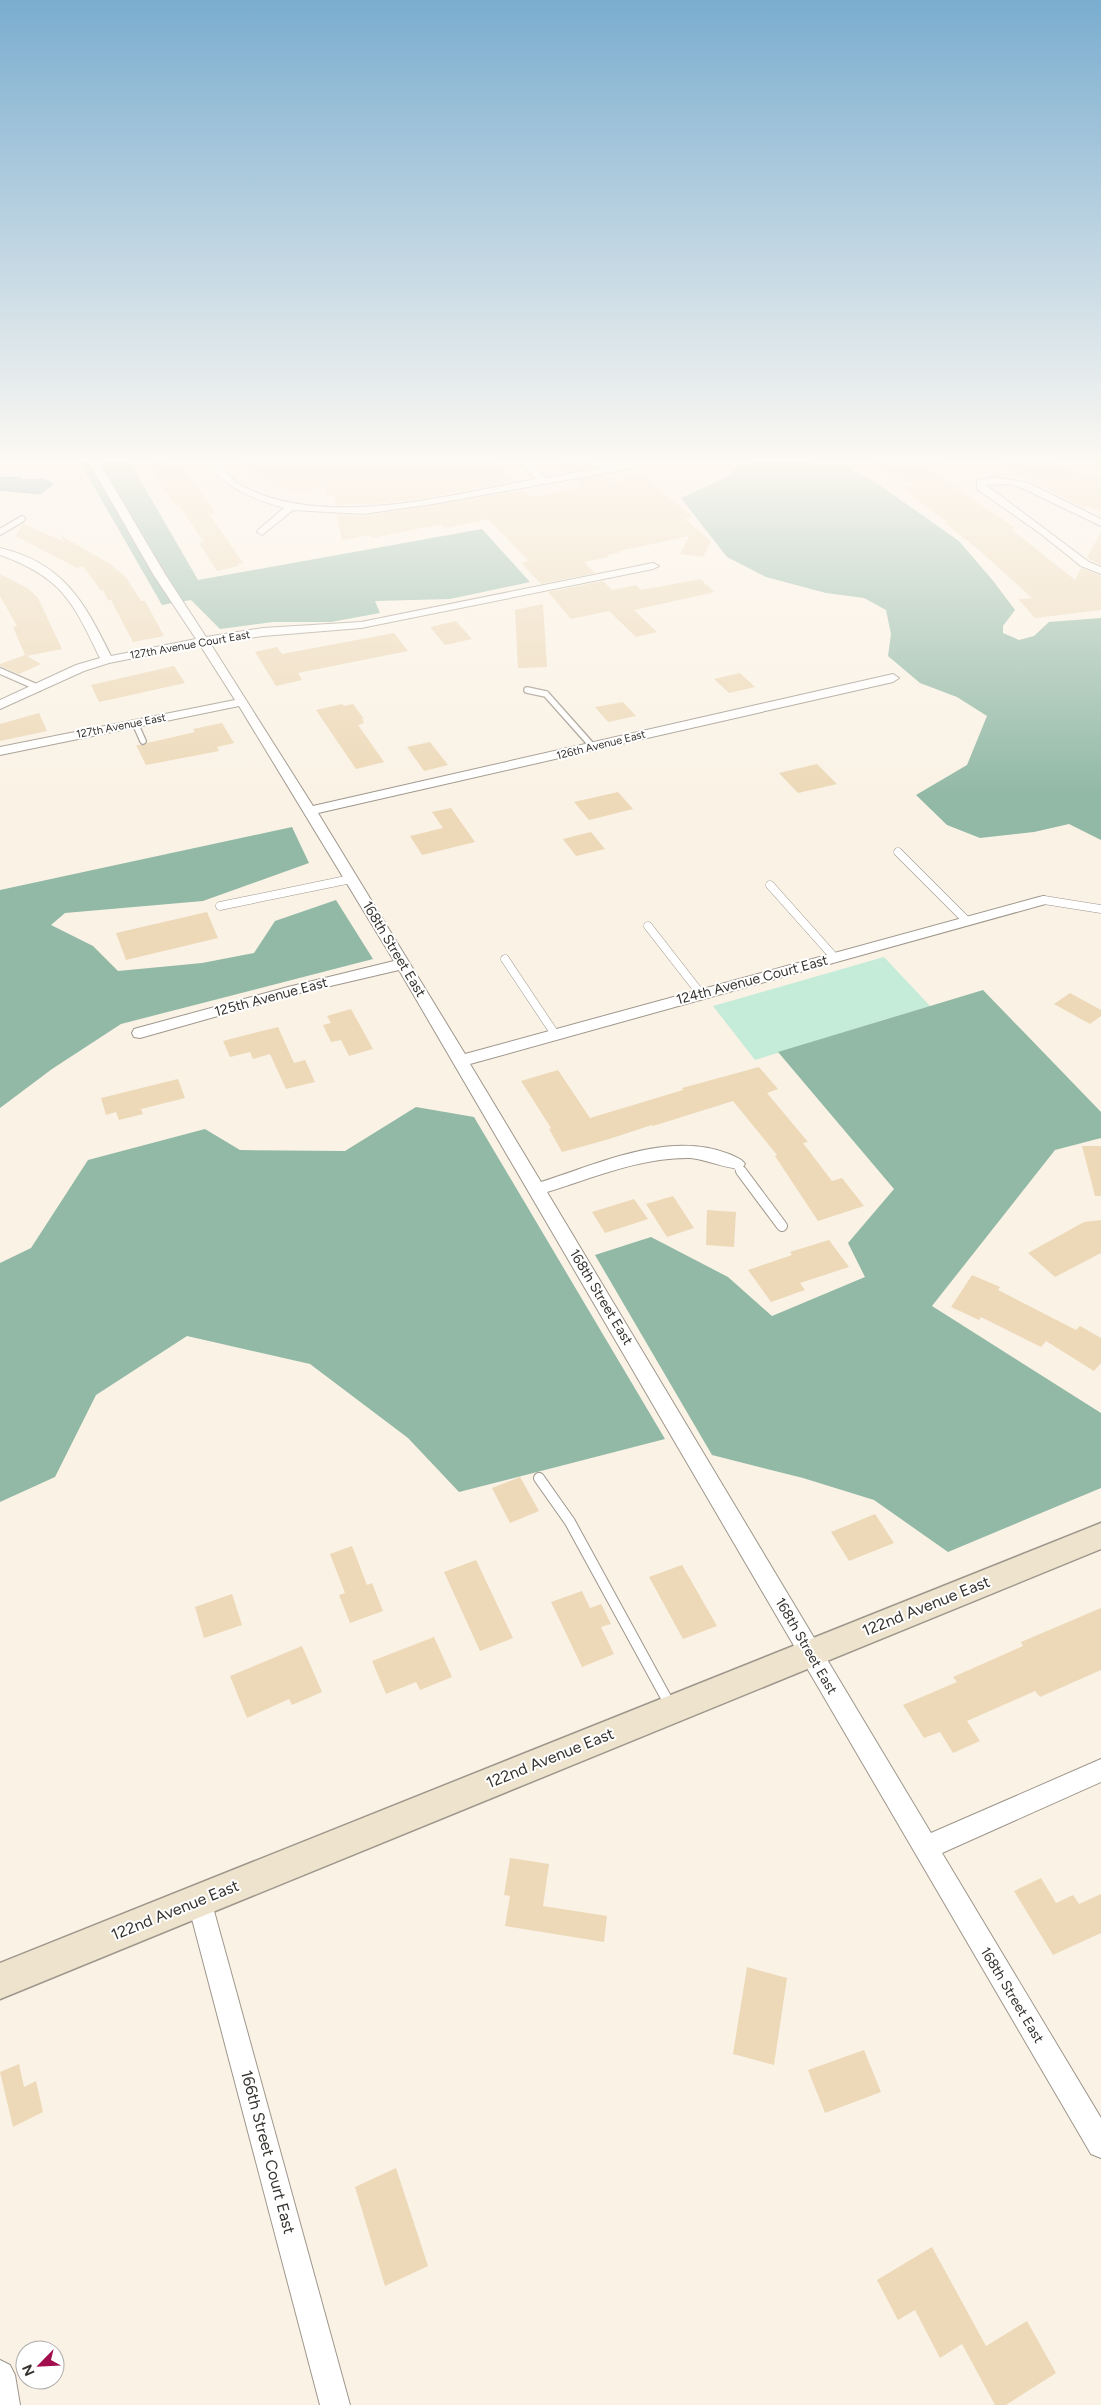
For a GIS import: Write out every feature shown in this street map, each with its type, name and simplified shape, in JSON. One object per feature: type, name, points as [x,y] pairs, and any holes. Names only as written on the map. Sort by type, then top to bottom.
[{"type":"main road","name":"122nd Avenue East","points":[[0,1981],[1101,1536]]},
{"type":"street","points":[[41,569],[62,581],[72,592],[107,660]]},
{"type":"street","name":"168th Street East","points":[[156,569],[242,702],[403,964],[1101,2144]]},
{"type":"street","name":"127th Avenue Court East","points":[[0,705],[80,668],[107,660],[203,641],[263,632],[360,625],[637,569]]},
{"type":"street","name":"126th Avenue East","points":[[309,811],[594,748],[893,678]]},
{"type":"street","name":"127th Avenue East","points":[[0,751],[242,702]]},
{"type":"street","name":"124th Avenue Court East","points":[[460,1061],[1044,900]]},
{"type":"street","name":"125th Avenue East","points":[[140,1033],[293,990],[403,964]]},
{"type":"street","points":[[537,1189],[652,1155],[686,1151],[710,1153],[736,1164]]},
{"type":"street","points":[[925,1848],[1101,1770]]},
{"type":"street","name":"166th Street Court East","points":[[199,1900],[336,2405]]},
{"type":"street","points":[[0,2375],[5,2405]]},
{"type":"lane","points":[[0,671],[40,688]]},
{"type":"lane","points":[[527,690],[546,694],[594,748]]},
{"type":"lane","points":[[134,724],[143,741]]},
{"type":"lane","points":[[898,852],[967,921]]},
{"type":"lane","points":[[220,906],[351,879]]},
{"type":"lane","points":[[770,885],[835,958]]},
{"type":"lane","points":[[1044,900],[1101,909]]},
{"type":"lane","points":[[648,926],[701,994]]},
{"type":"lane","points":[[505,959],[556,1034]]},
{"type":"lane","points":[[736,1164],[782,1226]]},
{"type":"lane","points":[[539,1478],[570,1522],[672,1709]]},
{"type":"green space","points":[[141,569],[192,569],[198,580],[258,569],[518,569],[530,582],[450,599],[375,601],[380,613],[331,622],[273,622],[220,629],[191,600],[162,605]]},
{"type":"green space","points":[[751,569],[983,569],[1015,610],[1003,626],[1003,633],[1019,640],[1034,636],[1049,622],[1101,618],[1101,840],[1069,824],[1034,832],[980,838],[947,825],[916,795],[967,765],[987,716],[957,697],[920,683],[888,656],[891,634],[886,610],[864,598],[826,593],[766,577]]},
{"type":"green space","points":[[292,827],[309,863],[203,901],[65,913],[51,925],[93,946],[118,971],[202,963],[254,953],[275,921],[336,900],[373,959],[121,1024],[52,1069],[0,1108],[0,890]]},
{"type":"green space","points":[[884,957],[930,1006],[755,1060],[713,1006]]},
{"type":"green space","points":[[983,990],[1101,1112],[1101,1138],[1055,1150],[932,1306],[1101,1413],[1101,1488],[948,1552],[874,1500],[803,1478],[712,1455],[595,1255],[651,1237],[728,1277],[772,1316],[865,1277],[848,1243],[894,1189],[778,1052]]},
{"type":"green space","points":[[416,1107],[474,1117],[665,1439],[459,1492],[408,1438],[310,1364],[187,1336],[96,1395],[55,1477],[0,1502],[0,1263],[31,1248],[88,1160],[205,1129],[240,1150],[345,1151]]},
{"type":"building","points":[[85,569],[116,569],[126,577],[141,601],[145,601],[164,636],[133,642],[111,600],[108,600],[103,590],[101,591]]},
{"type":"building","points":[[527,569],[591,569],[595,573],[541,584]]},
{"type":"building","points":[[1000,569],[1061,569],[1075,580],[1080,569],[1101,576],[1101,610],[1035,618],[1018,599],[1032,598]]},
{"type":"building","points":[[0,574],[29,589],[38,598],[62,649],[27,656],[41,664],[19,674],[0,666],[0,664],[25,655],[13,627],[17,626],[0,596]]},
{"type":"building","points":[[700,579],[715,592],[634,610],[657,632],[636,637],[609,611],[571,619],[548,592],[603,581],[612,590],[636,585],[641,590]]},
{"type":"building","points":[[543,604],[547,667],[518,668],[515,610]]},
{"type":"building","points":[[456,621],[472,639],[445,645],[430,627]]},
{"type":"building","points":[[394,633],[408,651],[298,673],[302,680],[276,686],[255,652],[277,647],[282,654]]},
{"type":"building","points":[[174,666],[185,683],[99,702],[91,685]]},
{"type":"building","points":[[740,673],[755,687],[729,693],[714,679]]},
{"type":"building","points":[[623,702],[636,716],[608,722],[595,707]]},
{"type":"building","points":[[342,704],[344,706],[353,704],[364,719],[362,719],[364,723],[358,725],[384,762],[356,769],[316,710]]},
{"type":"building","points":[[39,713],[47,731],[0,741],[0,724]]},
{"type":"building","points":[[222,723],[234,743],[217,747],[219,751],[146,765],[136,745],[144,745],[195,732],[193,729]]},
{"type":"building","points":[[430,742],[448,765],[424,771],[407,747]]},
{"type":"building","points":[[817,764],[837,784],[798,793],[779,773]]},
{"type":"building","points":[[618,792],[633,809],[589,820],[574,802]]},
{"type":"building","points":[[451,808],[475,842],[422,855],[410,836],[443,828],[432,812]]},
{"type":"building","points":[[591,832],[605,849],[576,856],[563,839]]},
{"type":"building","points":[[207,912],[218,938],[126,960],[116,933]]},
{"type":"building","points":[[1070,993],[1101,1010],[1101,1016],[1090,1024],[1054,1004]]},
{"type":"building","points":[[351,1009],[373,1049],[349,1056],[341,1040],[331,1042],[323,1025],[331,1023],[327,1016]]},
{"type":"building","points":[[278,1027],[294,1063],[305,1060],[315,1082],[286,1089],[270,1054],[253,1059],[250,1052],[230,1057],[223,1041]]},
{"type":"building","points":[[759,1067],[778,1089],[767,1093],[808,1142],[803,1143],[832,1181],[842,1178],[864,1206],[818,1221],[775,1156],[777,1155],[733,1101],[562,1152],[549,1129],[551,1128],[521,1081],[558,1070],[590,1118],[683,1090],[682,1088]]},
{"type":"building","points":[[178,1079],[185,1098],[141,1109],[143,1114],[119,1120],[116,1112],[106,1115],[101,1098]]},
{"type":"building","points":[[1082,1146],[1101,1146],[1101,1196],[1095,1196]]},
{"type":"building","points":[[673,1196],[694,1228],[667,1237],[646,1204]]},
{"type":"building","points":[[634,1199],[648,1219],[605,1233],[592,1212]]},
{"type":"building","points":[[707,1210],[736,1212],[734,1247],[706,1245]]},
{"type":"building","points":[[1101,1220],[1101,1253],[1055,1277],[1028,1253],[1084,1222]]},
{"type":"building","points":[[829,1240],[849,1267],[800,1283],[805,1290],[771,1302],[748,1270],[792,1255],[790,1252]]},
{"type":"building","points":[[972,1275],[1000,1287],[998,1290],[1076,1330],[1080,1326],[1101,1338],[1101,1363],[1094,1371],[1046,1341],[1041,1347],[981,1317],[979,1320],[951,1307]]},
{"type":"building","points":[[520,1477],[539,1511],[510,1523],[492,1488]]},
{"type":"building","points":[[875,1514],[894,1543],[849,1561],[831,1532]]},
{"type":"building","points":[[352,1546],[367,1585],[372,1583],[383,1611],[350,1623],[339,1595],[345,1593],[330,1554]]},
{"type":"building","points":[[476,1560],[513,1638],[480,1651],[444,1572]]},
{"type":"building","points":[[682,1565],[717,1626],[683,1639],[649,1577]]},
{"type":"building","points":[[582,1591],[590,1608],[601,1604],[611,1624],[601,1627],[614,1654],[582,1667],[551,1602]]},
{"type":"building","points":[[232,1594],[242,1625],[204,1638],[195,1607]]},
{"type":"building","points":[[1101,1608],[1101,1670],[1040,1697],[1035,1691],[967,1721],[980,1741],[953,1753],[940,1732],[924,1738],[903,1705],[957,1682],[953,1677],[1023,1646],[1021,1642]]},
{"type":"building","points":[[434,1637],[452,1677],[420,1690],[416,1682],[386,1694],[372,1661]]},
{"type":"building","points":[[302,1646],[322,1692],[292,1705],[289,1699],[247,1718],[230,1676]]},
{"type":"building","points":[[510,1858],[549,1864],[543,1906],[607,1916],[604,1942],[505,1926],[510,1896],[504,1895]]},
{"type":"building","points":[[1041,1878],[1056,1903],[1073,1895],[1079,1904],[1101,1894],[1101,1933],[1053,1955],[1014,1891]]},
{"type":"building","points":[[747,1967],[787,1978],[774,2065],[733,2054]]},
{"type":"building","points":[[864,2050],[881,2092],[825,2113],[808,2070]]},
{"type":"building","points":[[19,2064],[24,2087],[36,2081],[43,2112],[13,2127],[0,2072]]},
{"type":"building","points":[[396,2168],[428,2266],[385,2286],[355,2187]]},
{"type":"building","points":[[932,2247],[986,2346],[1027,2321],[1056,2373],[1006,2405],[995,2405],[962,2344],[940,2358],[915,2310],[898,2320],[877,2280]]}]
